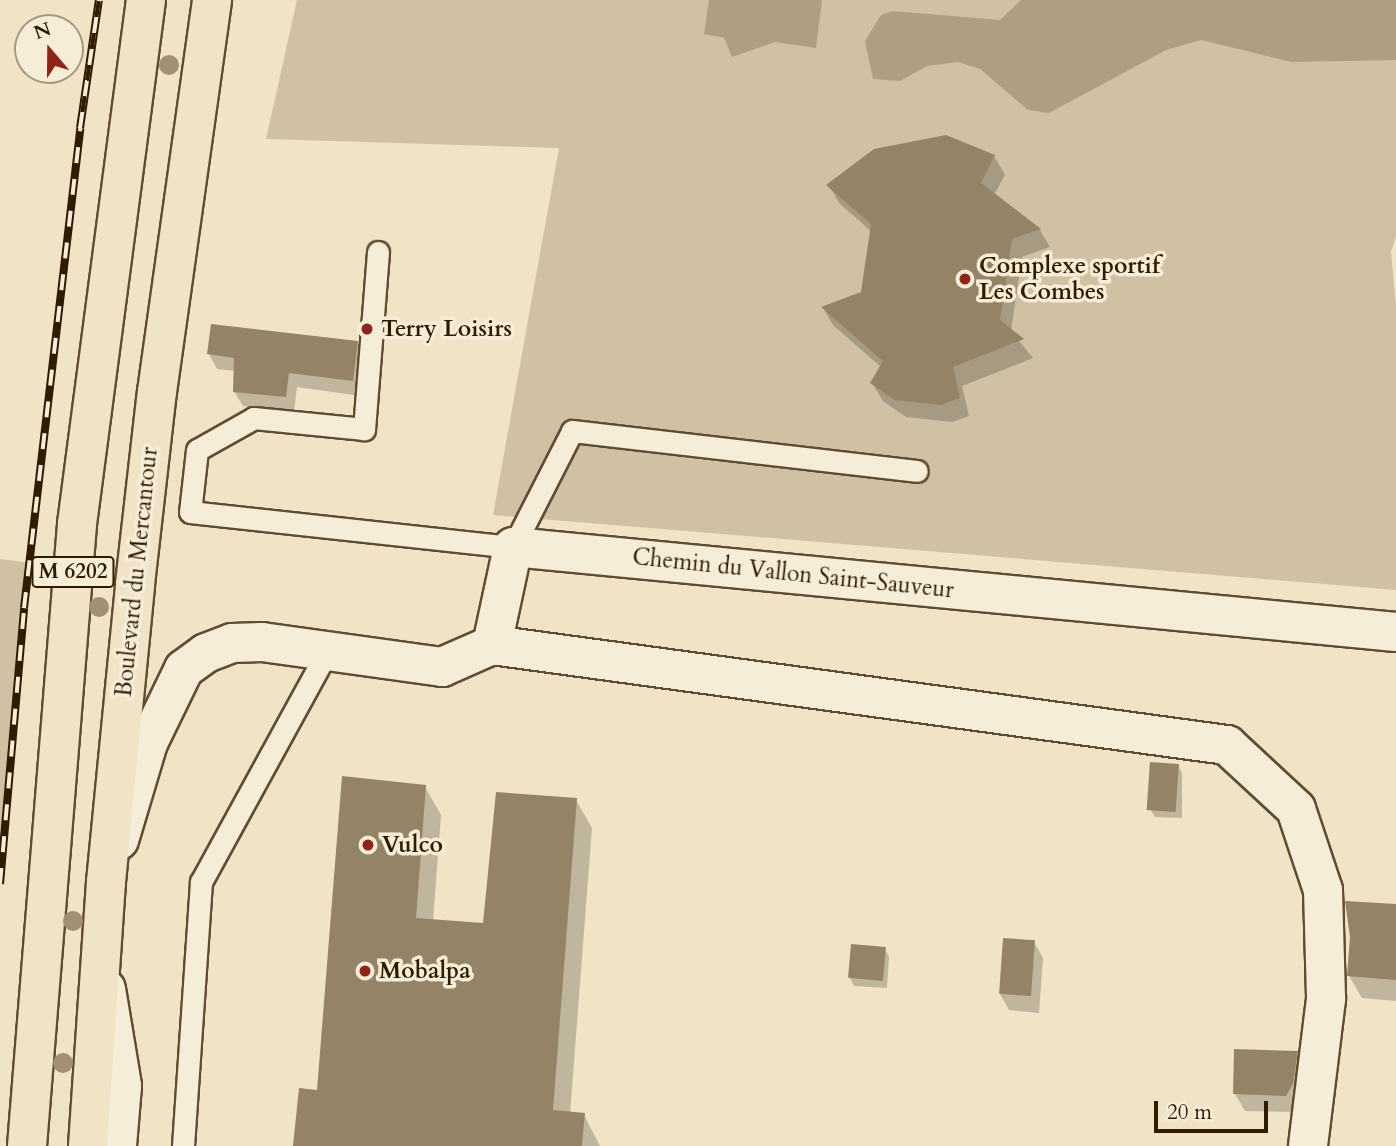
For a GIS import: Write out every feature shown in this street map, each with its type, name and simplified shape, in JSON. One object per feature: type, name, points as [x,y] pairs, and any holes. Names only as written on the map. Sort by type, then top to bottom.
[{"type":"main road","name":"M 6202","points":[[27,1146],[77,524],[146,0]]},
{"type":"main road","name":"Boulevard du Mercantour","points":[[88,1146],[106,882],[156,392],[212,0]]},
{"type":"street","points":[[492,645],[513,547]]},
{"type":"street","name":"Chemin du Vallon Saint-Sauveur","points":[[513,547],[1396,632]]},
{"type":"street","points":[[106,882],[148,743],[184,669],[206,653],[232,643],[262,642],[326,654],[442,667],[492,645],[1227,745],[1296,808],[1323,890],[1326,999],[1308,1146]]},
{"type":"street","points":[[101,958],[122,1086],[117,1146]]},
{"type":"lane","name":"Chemin du Vallon Saint-Sauveur","points":[[379,252],[364,429],[254,418],[197,450],[190,512],[513,547]]},
{"type":"lane","points":[[513,547],[572,431],[917,471]]},
{"type":"lane","points":[[183,1146],[201,881],[326,654]]},
{"type":"shaded area","name":"Complexe sportif Les Combes","points":[[297,0],[1396,0],[1396,236],[1391,252],[1396,306],[1396,590],[493,515],[559,148],[266,139]]},
{"type":"shaded area","points":[[709,0],[822,0],[816,48],[775,42],[732,57],[724,38],[704,34]]},
{"type":"shaded area","points":[[1021,0],[1396,0],[1396,60],[1291,62],[1201,40],[1166,50],[1049,113],[1028,110],[980,69],[958,62],[927,66],[900,81],[873,79],[865,41],[881,15],[893,11],[1000,20]]},
{"type":"shaded area","points":[[0,559],[31,563],[0,884]]},
{"type":"building","points":[[946,135],[995,155],[981,183],[1041,229],[1012,239],[1000,320],[1024,339],[953,367],[960,398],[941,405],[895,400],[870,383],[883,361],[821,307],[861,292],[871,224],[826,185],[874,149]]},
{"type":"building","points":[[211,324],[358,341],[353,381],[289,373],[286,397],[233,392],[234,358],[207,354]]},
{"type":"building","points":[[1150,762],[1179,764],[1176,812],[1147,810]]},
{"type":"building","points":[[342,776],[426,785],[416,918],[483,923],[496,792],[577,798],[553,1110],[585,1113],[582,1146],[293,1146],[299,1088],[317,1090]]},
{"type":"building","points":[[1345,901],[1396,904],[1396,980],[1347,976],[1350,937]]},
{"type":"building","points":[[1003,938],[1035,940],[1031,996],[999,994]]},
{"type":"building","points":[[851,944],[886,947],[883,981],[848,978]]},
{"type":"building","points":[[1234,1049],[1298,1051],[1293,1084],[1286,1096],[1233,1094]]},
{"type":"railway","points":[[0,884],[24,608],[80,128],[99,0]]},
{"type":"place","name":"Complexe sportif Les Combes","points":[[965,279]]},
{"type":"place","name":"Terry Loisirs","points":[[367,329]]},
{"type":"place","name":"Vulco","points":[[368,845]]},
{"type":"place","name":"Mobalpa","points":[[365,971]]}]
